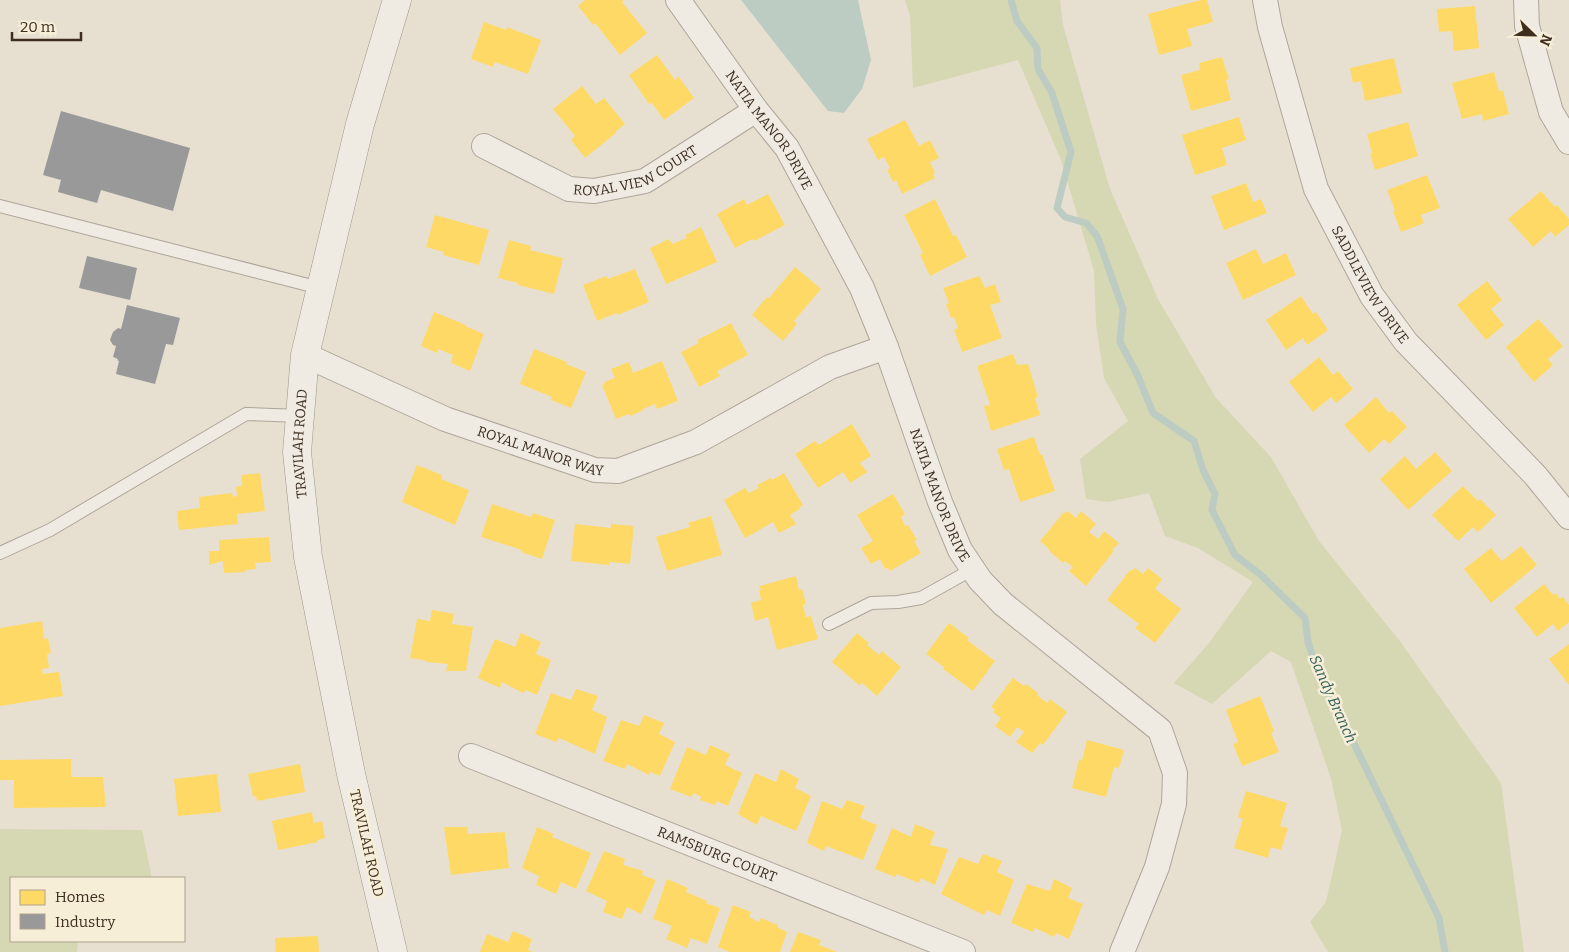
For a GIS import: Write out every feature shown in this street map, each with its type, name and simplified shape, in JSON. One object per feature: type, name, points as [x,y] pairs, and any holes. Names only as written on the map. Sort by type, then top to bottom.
[{"type":"main road","name":"TRAVILAH ROAD","points":[[392,952],[351,774],[308,557],[298,452],[305,355],[360,124],[397,0]]},
{"type":"street","name":"NATIA MANOR DRIVE","points":[[678,0],[756,110],[787,148],[862,288],[886,347],[940,502],[960,550],[980,580],[1003,604],[1160,730],[1175,773],[1174,804],[1157,867],[1122,952]]},
{"type":"street","name":"SADDLEVIEW DRIVE","points":[[1265,0],[1270,27],[1316,189],[1372,296],[1406,342],[1535,475],[1569,517]]},
{"type":"street","points":[[1526,0],[1527,26],[1551,112],[1569,142]]},
{"type":"street","name":"ROYAL VIEW COURT","points":[[484,146],[569,189],[594,191],[645,181],[756,110]]},
{"type":"street","name":"ROYAL MANOR WAY","points":[[305,355],[445,419],[595,470],[618,471],[696,442],[830,367],[886,347]]},
{"type":"street","name":"RAMSBURG COURT","points":[[471,756],[963,952]]},
{"type":"lane","points":[[0,206],[320,288]]},
{"type":"lane","points":[[0,553],[50,530],[246,414],[300,416]]},
{"type":"lane","points":[[829,624],[871,603],[898,602],[921,598],[973,569]]},
{"type":"green space","points":[[905,0],[1060,0],[1063,25],[1110,189],[1158,299],[1216,398],[1271,457],[1319,541],[1399,640],[1501,783],[1524,952],[1328,952],[1310,922],[1326,902],[1342,830],[1331,779],[1291,662],[1271,651],[1212,704],[1174,683],[1209,643],[1253,582],[1198,548],[1165,536],[1149,493],[1108,502],[1086,499],[1080,459],[1128,421],[1104,378],[1096,324],[1094,271],[1061,160],[1018,60],[913,88],[910,16]]},
{"type":"green space","points":[[0,829],[142,830],[152,877],[10,877],[10,942],[78,942],[77,952],[0,952]]},
{"type":"shaded area","points":[[741,0],[858,0],[871,60],[862,89],[844,113],[828,111]]},
{"type":"building: Homes","points":[[585,0],[624,0],[622,2],[647,33],[620,55],[595,23],[593,25],[578,6]]},
{"type":"building: Homes","points":[[1207,0],[1213,22],[1187,29],[1192,46],[1159,55],[1148,14]]},
{"type":"building: Homes","points":[[1475,6],[1479,48],[1454,51],[1452,31],[1439,32],[1437,9]]},
{"type":"building: Homes","points":[[484,22],[506,30],[507,27],[541,40],[528,74],[495,62],[493,67],[471,59]]},
{"type":"building: Homes","points":[[657,55],[675,80],[678,76],[694,98],[664,120],[652,103],[649,104],[629,75]]},
{"type":"building: Homes","points":[[1222,57],[1229,79],[1226,80],[1231,100],[1191,111],[1181,75],[1200,70],[1199,63]]},
{"type":"building: Homes","points":[[1394,58],[1402,93],[1365,101],[1361,81],[1353,83],[1350,68]]},
{"type":"building: Homes","points":[[1494,72],[1499,91],[1503,91],[1509,114],[1483,121],[1482,114],[1462,119],[1452,83]]},
{"type":"building: Homes","points":[[582,86],[596,104],[604,98],[625,124],[585,158],[571,140],[575,136],[553,109]]},
{"type":"building: Homes","points":[[1239,117],[1246,140],[1222,148],[1227,165],[1195,175],[1182,135]]},
{"type":"building: Homes","points":[[905,120],[919,146],[930,140],[939,158],[930,162],[935,178],[902,194],[896,180],[893,182],[887,170],[890,168],[884,157],[878,160],[867,139]]},
{"type":"building: Homes","points":[[1408,122],[1418,156],[1375,170],[1367,134]]},
{"type":"building: Homes","points":[[1427,175],[1440,208],[1421,215],[1424,223],[1401,232],[1387,190]]},
{"type":"building: Homes","points":[[1246,183],[1253,202],[1261,199],[1267,213],[1224,230],[1211,196]]},
{"type":"building: Homes","points":[[1541,191],[1569,219],[1569,225],[1555,237],[1551,231],[1533,247],[1508,219]]},
{"type":"building: Homes","points":[[768,194],[785,225],[754,241],[752,239],[735,248],[717,214],[744,199],[747,205]]},
{"type":"building: Homes","points":[[935,199],[953,236],[956,235],[967,257],[930,276],[920,255],[923,253],[904,215]]},
{"type":"building: Homes","points":[[435,215],[489,230],[479,265],[443,255],[444,252],[426,247]]},
{"type":"building: Homes","points":[[701,227],[717,262],[666,284],[650,248],[669,239],[672,244],[687,238],[685,235]]},
{"type":"building: Homes","points":[[509,240],[531,246],[530,250],[563,258],[554,294],[498,278]]},
{"type":"building: Homes","points":[[1256,249],[1263,264],[1286,253],[1296,275],[1243,300],[1226,263]]},
{"type":"building: Homes","points":[[795,267],[821,289],[794,321],[797,324],[783,341],[752,315]]},
{"type":"building: Homes","points":[[635,269],[649,302],[618,315],[617,313],[597,321],[583,285],[606,276],[608,279]]},
{"type":"building: Homes","points":[[979,276],[985,288],[995,284],[1001,302],[990,305],[1002,338],[962,352],[954,330],[958,328],[954,317],[951,318],[946,304],[949,303],[943,288]]},
{"type":"building: Homes","points":[[1487,281],[1502,300],[1491,309],[1504,325],[1486,340],[1457,305]]},
{"type":"building: Homes","points":[[1301,296],[1313,314],[1316,312],[1328,330],[1307,345],[1303,338],[1286,350],[1266,320]]},
{"type":"building: Homes","points":[[434,312],[484,334],[470,371],[451,363],[453,355],[438,349],[437,353],[421,346]]},
{"type":"building: Homes","points":[[1538,319],[1563,346],[1548,359],[1553,365],[1534,382],[1506,347]]},
{"type":"building: Homes","points":[[731,323],[748,355],[717,371],[720,376],[699,387],[681,352],[699,343],[697,340]]},
{"type":"building: Homes","points":[[534,349],[586,372],[571,408],[551,400],[552,397],[520,384]]},
{"type":"building: Homes","points":[[1013,354],[1017,365],[1028,364],[1038,397],[1035,398],[1040,415],[991,431],[984,406],[990,405],[977,366]]},
{"type":"building: Homes","points":[[1319,357],[1333,375],[1338,371],[1353,389],[1336,403],[1331,397],[1313,412],[1289,382]]},
{"type":"building: Homes","points":[[662,361],[678,401],[657,409],[655,404],[630,416],[629,414],[616,419],[602,385],[605,384],[604,382],[615,378],[611,369],[629,362],[633,373]]},
{"type":"building: Homes","points":[[1376,397],[1389,413],[1392,411],[1407,427],[1389,444],[1384,439],[1369,453],[1344,425]]},
{"type":"building: Homes","points":[[852,424],[871,456],[860,463],[867,472],[850,483],[843,472],[818,488],[795,454],[815,441],[819,445]]},
{"type":"building: Homes","points":[[1034,437],[1055,491],[1020,502],[1009,469],[1004,470],[997,449]]},
{"type":"building: Homes","points":[[1435,452],[1452,471],[1408,510],[1380,479],[1405,456],[1416,469]]},
{"type":"building: Homes","points":[[417,465],[442,475],[441,479],[469,490],[455,525],[402,502]]},
{"type":"building: Homes","points":[[260,473],[265,511],[237,514],[238,524],[179,530],[177,511],[200,508],[199,497],[232,493],[233,497],[237,496],[236,487],[242,486],[241,475]]},
{"type":"building: Homes","points":[[784,473],[803,505],[790,515],[796,524],[779,533],[773,522],[745,538],[724,500],[745,488],[749,493],[759,488],[757,485],[771,478],[772,480]]},
{"type":"building: Homes","points":[[1463,486],[1496,515],[1478,532],[1473,527],[1458,541],[1432,515]]},
{"type":"building: Homes","points":[[893,494],[905,514],[901,517],[905,526],[908,525],[917,540],[914,541],[921,553],[890,571],[888,568],[885,569],[880,559],[871,564],[861,548],[873,541],[857,515]]},
{"type":"building: Homes","points":[[492,504],[531,517],[533,513],[555,520],[542,559],[521,552],[522,550],[481,537]]},
{"type":"building: Homes","points":[[1068,511],[1076,518],[1081,511],[1096,524],[1089,532],[1098,539],[1104,531],[1119,543],[1086,586],[1069,571],[1073,567],[1065,561],[1063,563],[1040,541],[1064,512]]},
{"type":"building: Homes","points":[[711,516],[722,555],[667,571],[656,537],[690,527],[688,523]]},
{"type":"building: Homes","points":[[575,524],[611,528],[611,524],[634,526],[630,564],[610,562],[609,565],[571,561]]},
{"type":"building: Homes","points":[[269,537],[271,562],[255,563],[256,569],[245,570],[245,572],[224,573],[223,561],[209,565],[209,551],[219,551],[219,540]]},
{"type":"building: Homes","points":[[1521,546],[1537,565],[1491,603],[1464,569],[1491,548],[1502,561]]},
{"type":"building: Homes","points":[[1135,568],[1143,574],[1148,568],[1162,579],[1155,589],[1181,609],[1155,643],[1135,628],[1139,624],[1107,600],[1130,570]]},
{"type":"building: Homes","points":[[796,576],[799,590],[802,589],[806,604],[803,605],[806,617],[811,616],[818,639],[777,650],[768,617],[755,621],[751,603],[761,600],[759,586]]},
{"type":"building: Homes","points":[[1544,584],[1553,595],[1556,593],[1560,599],[1563,597],[1569,605],[1569,622],[1558,631],[1553,624],[1537,637],[1514,608]]},
{"type":"building: Homes","points":[[432,610],[454,614],[452,624],[473,627],[466,671],[446,671],[448,664],[410,658],[417,619],[430,621]]},
{"type":"building: Homes","points":[[42,621],[44,639],[48,638],[51,653],[47,654],[49,668],[42,669],[43,674],[59,672],[63,696],[0,706],[0,628]]},
{"type":"building: Homes","points":[[949,623],[969,638],[967,640],[995,661],[973,691],[926,654]]},
{"type":"building: Homes","points":[[521,633],[541,642],[536,654],[551,660],[537,695],[526,690],[523,693],[502,682],[500,688],[478,678],[495,639],[515,647]]},
{"type":"building: Homes","points":[[857,633],[879,655],[882,651],[901,667],[877,696],[862,683],[859,685],[832,662]]},
{"type":"building: Homes","points":[[1569,644],[1569,685],[1549,659]]},
{"type":"building: Homes","points":[[1013,678],[1024,686],[1026,684],[1047,703],[1050,699],[1067,712],[1043,745],[1040,743],[1032,753],[1016,742],[1024,732],[1017,727],[1010,737],[995,726],[1001,718],[993,712],[995,710],[991,707]]},
{"type":"building: Homes","points":[[576,689],[598,696],[592,710],[607,717],[595,754],[559,738],[556,742],[535,734],[551,693],[571,700]]},
{"type":"building: Homes","points":[[1260,696],[1274,731],[1271,733],[1279,752],[1242,766],[1233,744],[1238,742],[1226,710]]},
{"type":"building: Homes","points":[[644,715],[664,723],[659,734],[675,742],[660,776],[650,772],[649,775],[627,764],[625,769],[603,761],[621,720],[639,726]]},
{"type":"building: Homes","points":[[1087,740],[1124,750],[1119,768],[1114,767],[1106,797],[1072,788],[1079,760],[1082,760]]},
{"type":"building: Homes","points":[[710,745],[730,754],[725,765],[742,773],[728,806],[717,801],[715,805],[700,800],[701,797],[694,793],[691,797],[670,789],[687,747],[706,755]]},
{"type":"building: Homes","points":[[71,759],[71,777],[103,777],[106,807],[14,808],[14,780],[0,780],[0,760]]},
{"type":"building: Homes","points":[[300,764],[305,792],[257,801],[256,796],[253,797],[248,774]]},
{"type":"building: Homes","points":[[781,769],[799,779],[795,788],[811,796],[796,831],[761,816],[757,825],[738,814],[755,773],[776,782]]},
{"type":"building: Homes","points":[[217,774],[221,812],[178,816],[174,779]]},
{"type":"building: Homes","points":[[1246,791],[1287,803],[1280,826],[1288,828],[1281,850],[1271,847],[1268,858],[1234,848],[1243,819],[1238,817]]},
{"type":"building: Homes","points":[[847,800],[865,806],[860,818],[877,825],[863,860],[826,846],[824,851],[807,843],[822,801],[842,809]]},
{"type":"building: Homes","points":[[312,812],[314,823],[322,821],[325,838],[317,840],[318,842],[278,850],[272,821]]},
{"type":"building: Homes","points":[[915,824],[935,832],[930,845],[948,849],[935,885],[921,878],[919,883],[897,874],[895,877],[875,869],[892,828],[911,837]]},
{"type":"building: Homes","points":[[444,827],[467,827],[468,834],[505,832],[509,868],[451,875]]},
{"type":"building: Homes","points":[[537,827],[554,834],[552,837],[591,853],[576,889],[561,882],[556,894],[536,885],[539,876],[522,868]]},
{"type":"building: Homes","points":[[604,851],[625,859],[623,865],[643,871],[642,875],[656,880],[641,914],[627,907],[622,919],[603,912],[607,901],[586,891]]},
{"type":"building: Homes","points":[[983,854],[1002,861],[997,872],[1014,880],[1000,916],[987,910],[984,915],[941,894],[959,857],[978,864]]},
{"type":"building: Homes","points":[[667,879],[688,888],[686,892],[707,901],[706,903],[720,908],[707,944],[691,938],[687,948],[666,939],[672,926],[653,919]]},
{"type":"building: Homes","points":[[1054,879],[1072,888],[1068,898],[1083,904],[1069,939],[1056,933],[1054,937],[1035,928],[1033,932],[1011,923],[1027,884],[1050,891]]},
{"type":"building: Homes","points":[[733,905],[751,912],[749,917],[759,922],[761,918],[778,925],[777,927],[787,932],[780,952],[730,952],[718,947]]},
{"type":"building: Homes","points":[[513,931],[532,939],[528,950],[533,952],[480,952],[487,934],[508,942]]},
{"type":"building: Homes","points":[[798,932],[821,940],[819,945],[837,952],[790,952]]},
{"type":"building: Homes","points":[[318,936],[319,952],[276,952],[275,938]]},
{"type":"building: Industry","points":[[61,111],[190,148],[173,211],[101,190],[97,203],[58,192],[61,180],[43,175]]},
{"type":"building: Industry","points":[[87,256],[137,268],[130,300],[79,288]]},
{"type":"building: Industry","points":[[127,305],[180,318],[173,345],[166,344],[155,384],[116,374],[119,361],[113,357],[116,346],[110,340],[113,332],[118,328],[121,329]]},
{"type":"waterway","name":"Sandy Branch","points":[[1011,0],[1017,21],[1037,48],[1038,69],[1052,93],[1071,152],[1057,208],[1065,217],[1086,223],[1097,236],[1123,309],[1120,342],[1138,376],[1153,413],[1194,441],[1203,470],[1215,494],[1212,510],[1235,555],[1261,575],[1305,618],[1308,642],[1320,679],[1341,717],[1439,918],[1445,952]]}]
